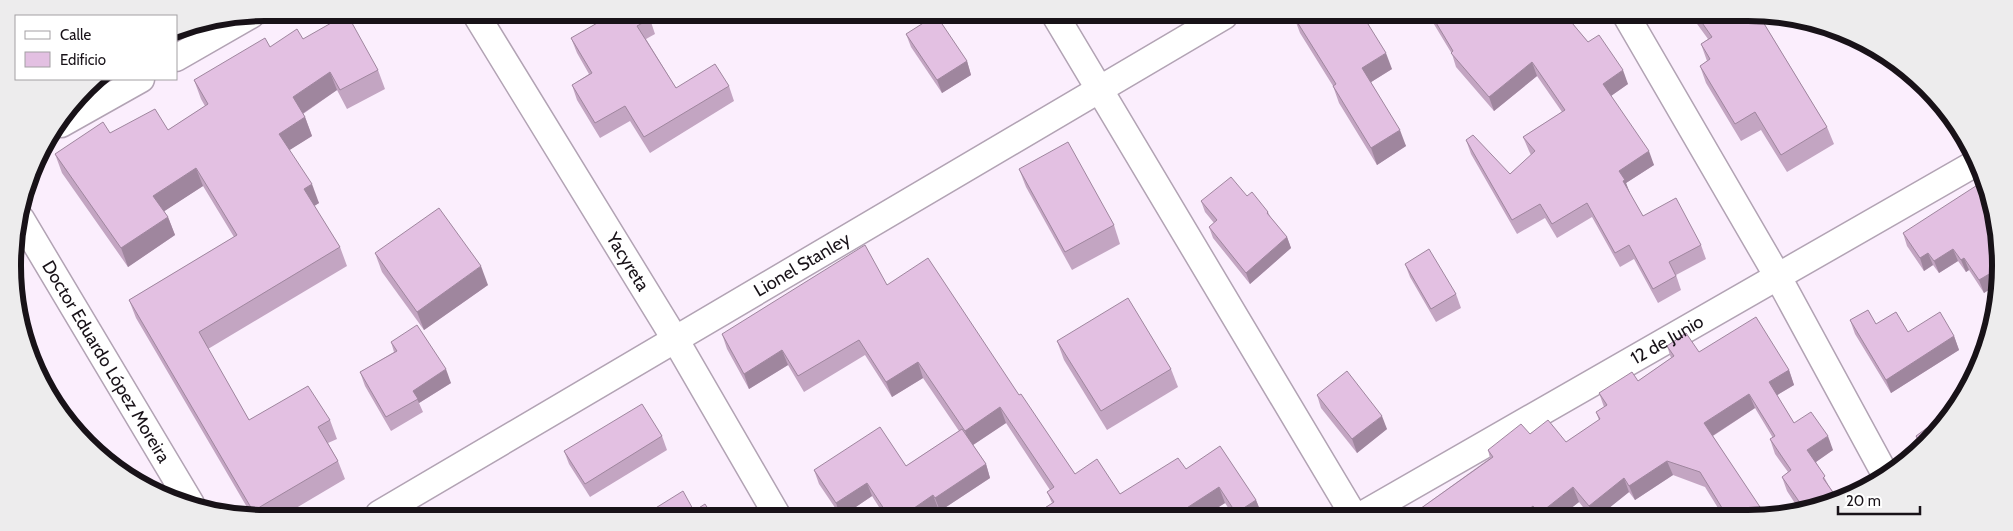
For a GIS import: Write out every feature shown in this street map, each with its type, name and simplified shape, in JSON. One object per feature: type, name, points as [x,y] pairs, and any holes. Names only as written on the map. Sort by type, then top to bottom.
[{"type":"street","name":"Yacyreta","points":[[480,21],[675,339],[774,510]]},
{"type":"street","points":[[1059,21],[1350,510]]},
{"type":"street","name":"Lionel Stanley","points":[[386,510],[1215,21]]},
{"type":"street","points":[[1629,21],[1778,277],[1882,469]]},
{"type":"street","points":[[178,57],[237,23]]},
{"type":"street","points":[[71,118],[138,80]]},
{"type":"street","name":"12 de Junio","points":[[1370,510],[1971,166]]},
{"type":"street","name":"Doctor Eduardo López Moreira","points":[[25,225],[187,497]]},
{"type":"building","points":[[335,21],[351,21],[378,70],[340,90],[330,72],[293,97],[305,117],[279,134],[312,184],[304,189],[340,247],[199,332],[249,420],[308,386],[330,420],[318,427],[338,461],[256,509],[252,509],[129,300],[237,235],[196,168],[153,196],[168,217],[121,248],[55,154],[103,122],[110,133],[155,109],[168,130],[208,104],[194,80],[265,38],[270,47],[297,29],[303,39]]},
{"type":"building","points":[[601,21],[646,21],[637,26],[676,88],[715,64],[729,86],[644,137],[625,106],[595,123],[572,85],[592,73],[571,38]]},
{"type":"building","points":[[927,21],[940,21],[967,61],[937,80],[906,34]]},
{"type":"building","points":[[1297,21],[1366,21],[1386,53],[1362,68],[1400,130],[1371,148],[1333,86],[1336,84]]},
{"type":"building","points":[[1435,21],[1570,21],[1588,42],[1599,35],[1623,70],[1603,84],[1649,151],[1619,171],[1625,180],[1623,181],[1643,216],[1676,198],[1701,245],[1669,262],[1676,276],[1653,289],[1629,245],[1615,253],[1587,203],[1552,224],[1540,204],[1512,220],[1466,140],[1473,135],[1510,174],[1535,151],[1523,137],[1565,110],[1532,62],[1489,97],[1451,53],[1453,51]]},
{"type":"building","points":[[1701,21],[1763,22],[1827,127],[1781,155],[1755,112],[1735,124],[1700,66],[1710,59],[1701,44],[1712,37]]},
{"type":"building","points":[[1068,142],[1114,225],[1065,252],[1019,169]]},
{"type":"building","points":[[1231,177],[1247,196],[1252,192],[1287,237],[1246,273],[1209,227],[1217,220],[1201,201]]},
{"type":"building","points":[[1978,185],[1990,234],[1992,273],[1979,280],[1964,258],[1961,260],[1953,249],[1934,261],[1928,253],[1920,258],[1903,233]]},
{"type":"building","points":[[439,208],[481,266],[417,312],[375,253]]},
{"type":"building","points":[[865,245],[887,285],[928,258],[1019,395],[1021,394],[1075,474],[1097,459],[1120,494],[1178,458],[1186,469],[1220,446],[1256,500],[1241,510],[1234,510],[1219,487],[1184,510],[1042,510],[1054,502],[1047,492],[1054,487],[1000,407],[965,431],[918,362],[886,382],[859,340],[798,376],[782,350],[744,374],[722,334]]},
{"type":"building","points":[[1429,249],[1456,294],[1431,309],[1405,264]]},
{"type":"building","points":[[1128,298],[1171,369],[1101,411],[1057,341]]},
{"type":"building","points":[[1868,310],[1876,324],[1896,312],[1908,332],[1940,312],[1954,336],[1886,380],[1850,320]]},
{"type":"building","points":[[1756,317],[1789,370],[1769,382],[1794,423],[1811,412],[1828,436],[1807,450],[1825,476],[1823,478],[1834,494],[1801,504],[1782,477],[1791,470],[1770,439],[1775,436],[1749,394],[1704,423],[1760,507],[1756,509],[1723,510],[1700,472],[1667,461],[1629,486],[1624,478],[1589,506],[1573,487],[1544,510],[1536,510],[1533,506],[1528,510],[1418,510],[1493,457],[1488,450],[1521,424],[1530,434],[1548,420],[1566,442],[1600,419],[1596,412],[1607,405],[1599,393],[1632,372],[1638,381],[1674,356],[1667,346],[1686,333],[1699,352]]},
{"type":"building","points":[[417,325],[446,369],[413,391],[418,399],[386,417],[360,372],[397,351],[391,342]]},
{"type":"building","points":[[1347,371],[1382,416],[1352,439],[1317,395]]},
{"type":"building","points":[[642,404],[662,436],[585,484],[564,451]]},
{"type":"building","points":[[1935,422],[1918,440],[1916,436]]},
{"type":"building","points":[[880,427],[906,466],[962,429],[986,464],[935,498],[933,495],[911,510],[885,510],[867,483],[836,503],[814,470]]},
{"type":"building","points":[[683,491],[693,510],[652,510]]},
{"type":"building","points":[[705,504],[709,510],[696,510]]}]
